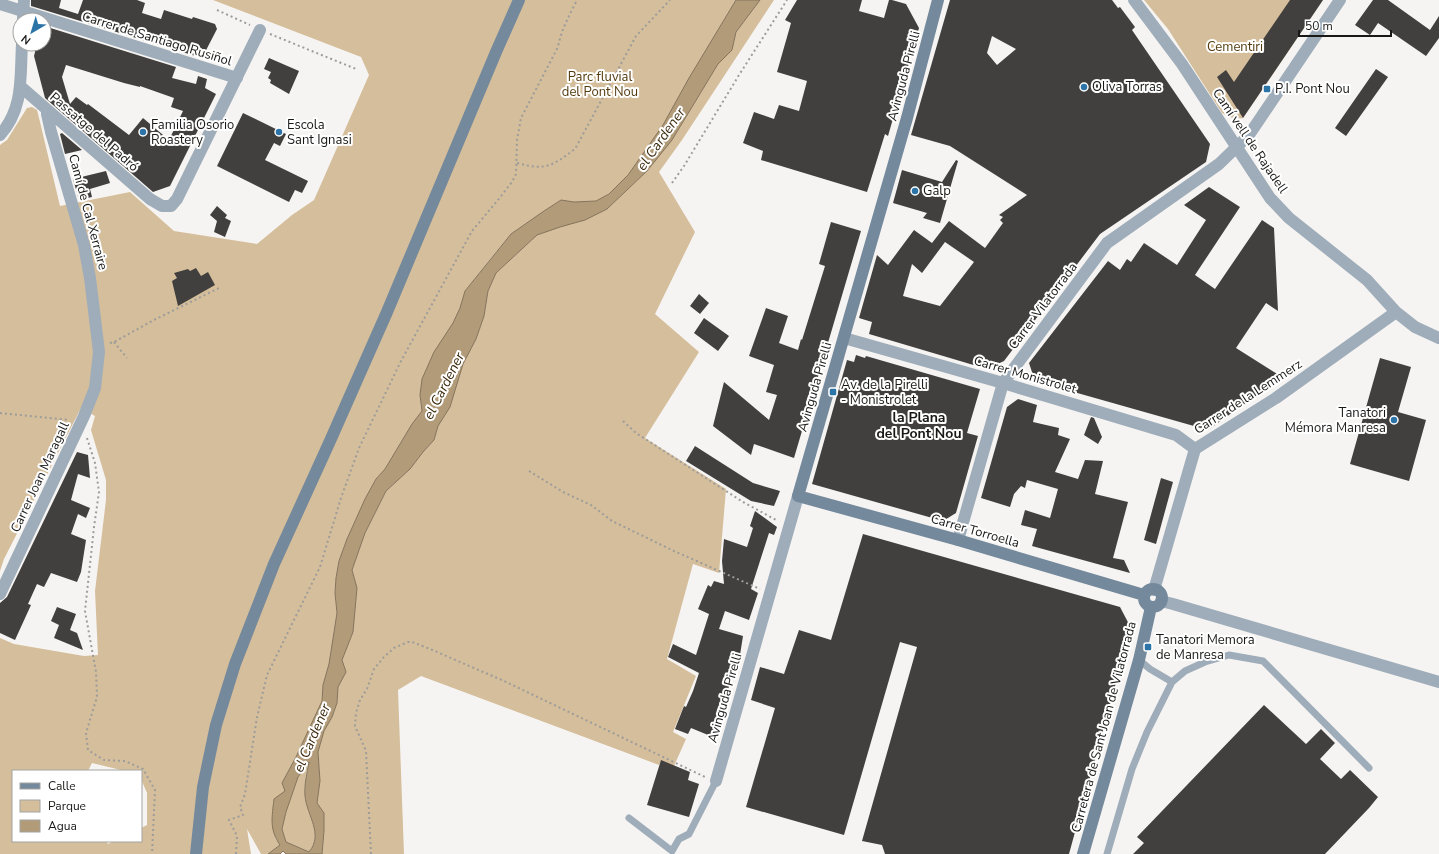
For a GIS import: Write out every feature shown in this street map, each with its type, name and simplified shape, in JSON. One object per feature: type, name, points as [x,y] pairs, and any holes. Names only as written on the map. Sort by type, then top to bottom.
[{"type":"street","points":[[24,0],[24,12]]},
{"type":"street","points":[[196,854],[203,787],[216,725],[235,664],[274,564],[387,312],[519,0]]},
{"type":"street","name":"Avinguda Pirelli","points":[[716,781],[907,118],[938,0]]},
{"type":"street","name":"Camí vell de Rajadell","points":[[1134,0],[1182,64],[1236,149],[1275,203],[1289,218],[1367,280],[1396,312],[1415,327],[1439,338]]},
{"type":"street","name":"Carrer Vilatorrada","points":[[958,540],[1003,383],[1107,243],[1219,164],[1249,135],[1340,0]]},
{"type":"street","name":"Carrer de Santiago Rusiñol","points":[[0,4],[16,12]]},
{"type":"street","name":"Carrer de Santiago Rusiñol","points":[[52,24],[237,78]]},
{"type":"street","points":[[237,78],[260,30]]},
{"type":"street","points":[[0,135],[8,127],[15,114],[20,91],[22,52]]},
{"type":"street","name":"Passatge del Padró","points":[[20,91],[47,111],[150,199],[162,206],[171,206],[177,199],[237,78]]},
{"type":"street","name":"Camí de Cal Xerraire","points":[[47,111],[51,132],[84,245],[90,278],[98,344],[95,388],[83,419]]},
{"type":"street","name":"Carrer de la Lemmerz","points":[[1149,593],[1195,449],[1276,398],[1396,312]]},
{"type":"street","name":"Carrer Monistrolet","points":[[844,338],[1003,383],[1176,435],[1195,449]]},
{"type":"street","name":"Carrer Joan Maragall","points":[[0,594],[83,419]]},
{"type":"street","name":"Carrer Torroella","points":[[798,496],[1149,593]]},
{"type":"street","points":[[1149,593],[1145,602],[1147,605],[1173,604],[1439,682]]},
{"type":"street","name":"Carretera de Sant Joan de Vilatorrada","points":[[1083,854],[1156,604]]},
{"type":"lane","points":[[1107,854],[1132,769],[1147,732],[1172,682],[1185,670],[1205,662],[1229,655],[1263,661],[1369,768]]},
{"type":"lane","points":[[1139,660],[1150,669],[1172,682]]},
{"type":"lane","points":[[629,818],[672,851],[679,838],[689,834],[716,781]]},
{"type":"path","points":[[236,854],[237,836],[229,820],[243,815],[240,808],[245,794],[257,717],[267,675],[320,567],[341,498],[360,448],[401,361],[472,231],[512,182],[516,174],[517,140],[521,118],[558,47],[565,22],[577,0]]},
{"type":"path","points":[[517,163],[543,168],[559,161],[575,149],[636,36],[670,0]]},
{"type":"path","points":[[672,183],[787,0]]},
{"type":"path","points":[[217,10],[260,30],[356,69]]},
{"type":"path","points":[[98,344],[114,342],[154,320],[219,288]]},
{"type":"path","points":[[114,342],[127,358]]},
{"type":"path","points":[[0,413],[83,419]]},
{"type":"path","points":[[623,421],[636,433],[743,502],[790,526]]},
{"type":"path","points":[[86,437],[95,463],[99,492],[85,611],[97,684],[97,697],[86,733],[88,750],[104,760],[125,761],[143,769],[154,790],[152,854]]},
{"type":"path","points":[[529,471],[563,492],[591,505],[612,521],[674,551],[770,594]]},
{"type":"path","points":[[371,854],[366,751],[355,726],[356,713],[360,700],[367,689],[374,670],[384,657],[394,648],[408,642],[412,642],[430,649],[504,680],[716,781]]},
{"type":"green space","name":"Parc fluvial del Pont Nou","points":[[213,0],[736,0],[663,125],[628,175],[609,194],[596,201],[574,202],[561,200],[511,234],[465,291],[460,308],[420,395],[422,411],[412,424],[385,469],[376,479],[355,521],[339,561],[335,593],[337,613],[329,664],[323,685],[322,701],[282,783],[285,791],[275,838],[280,845],[268,854],[261,854],[247,829],[251,854],[0,854],[0,638],[14,644],[84,656],[98,655],[95,591],[106,500],[106,480],[91,430],[95,416],[81,408],[4,559],[0,571],[0,145],[7,140],[27,108],[32,107],[37,110],[60,206],[130,192],[174,231],[257,244],[292,215],[314,200],[369,75],[361,57]]},
{"type":"green space","points":[[760,0],[774,0],[682,140],[659,172],[695,232],[655,314],[699,352],[645,438],[726,489],[719,573],[693,564],[667,659],[696,676],[673,732],[686,739],[674,766],[661,761],[659,765],[421,676],[398,690],[404,854],[322,854],[324,814],[317,803],[320,781],[318,752],[324,731],[332,717],[337,703],[338,687],[346,672],[342,660],[353,632],[357,588],[352,570],[365,533],[386,491],[410,469],[434,440],[438,426],[450,407],[463,364],[476,339],[484,316],[488,291],[496,273],[537,235],[607,209],[647,171],[672,140],[718,64],[732,50],[736,32]]},
{"type":"green space","name":"Cementiri","points":[[1144,0],[1323,0],[1243,118],[1237,119],[1222,113],[1168,29]]},
{"type":"green space","points":[[309,761],[305,796],[315,831],[315,838],[309,852],[286,842],[282,829],[298,777]]},
{"type":"water","name":"el Cardener","points":[[736,0],[760,0],[736,32],[732,50],[718,64],[672,140],[647,171],[607,209],[585,220],[537,235],[496,273],[488,291],[484,316],[476,339],[463,364],[450,407],[438,426],[434,440],[410,469],[386,491],[365,533],[352,570],[357,588],[353,632],[342,660],[346,672],[338,687],[337,703],[332,717],[324,731],[318,752],[320,781],[317,803],[324,813],[322,854],[286,854],[283,851],[280,854],[268,854],[280,845],[274,834],[272,823],[274,799],[285,791],[282,783],[322,701],[323,685],[329,664],[337,613],[335,593],[339,561],[365,499],[376,479],[385,469],[412,424],[422,411],[420,395],[422,379],[434,352],[453,323],[460,308],[465,291],[511,234],[544,211],[561,200],[574,202],[596,201],[609,194],[628,175],[663,125],[689,78]],"holes":[[[309,762],[305,783],[305,796],[315,832],[313,845],[309,852],[286,842],[282,829],[298,777]]]},
{"type":"building","points":[[31,0],[61,0],[59,8],[78,14],[83,0],[137,0],[145,3],[142,13],[161,19],[164,10],[192,19],[193,17],[215,24],[217,29],[202,58],[31,6]]},
{"type":"building","points":[[797,0],[862,0],[859,11],[884,18],[889,0],[892,0],[906,4],[919,28],[888,136],[885,134],[867,192],[761,160],[763,151],[743,143],[754,112],[774,119],[779,105],[799,111],[807,81],[777,72],[791,23],[785,20]]},
{"type":"building","points":[[950,0],[1112,0],[1118,8],[1120,7],[1135,27],[1132,30],[1210,144],[1206,162],[1100,234],[1004,361],[987,369],[869,334],[872,322],[859,318],[877,255],[888,265],[914,230],[932,243],[949,221],[985,248],[1003,223],[1000,220],[1003,217],[999,215],[1027,195],[950,146],[911,135]],"holes":[[[992,36],[1016,49],[997,65],[987,53]],[[945,242],[974,262],[940,306],[903,296],[912,264],[922,273]]]},
{"type":"building","points":[[1290,0],[1323,0],[1243,118],[1217,77],[1226,70],[1234,82]]},
{"type":"building","points":[[1373,0],[1388,0],[1430,30],[1439,16],[1439,38],[1426,56],[1378,23],[1370,35],[1355,25]]},
{"type":"building","points":[[52,28],[176,67],[172,78],[196,84],[198,76],[207,79],[205,88],[216,94],[170,186],[153,192],[45,98],[34,56],[35,52],[52,52]],"holes":[[[66,65],[174,98],[171,107],[183,111],[169,140],[143,118],[129,135],[88,104],[87,105],[76,97],[70,104],[62,77]]]},
{"type":"building","points":[[269,58],[299,71],[289,94],[270,83],[271,80],[268,78],[271,72],[264,69]]},
{"type":"building","points":[[1376,69],[1388,77],[1346,136],[1335,128]]},
{"type":"building","points":[[243,113],[286,134],[280,146],[274,143],[265,160],[308,181],[302,193],[295,190],[289,202],[217,166]]},
{"type":"building","points":[[62,133],[82,150],[65,154],[60,134]]},
{"type":"building","points":[[956,160],[958,161],[940,223],[923,218],[927,213],[893,203],[902,170],[942,182]]},
{"type":"building","points":[[106,171],[110,183],[90,189],[92,197],[79,200],[73,179]]},
{"type":"building","points":[[1209,187],[1240,207],[1195,275],[1215,289],[1262,220],[1274,228],[1278,311],[1266,303],[1236,348],[1282,377],[1208,430],[1035,381],[1029,363],[1108,261],[1120,270],[1127,259],[1131,262],[1144,243],[1177,265],[1206,220],[1184,205]]},
{"type":"building","points":[[217,206],[227,215],[225,218],[231,221],[225,237],[214,232],[217,221],[210,215]]},
{"type":"building","points":[[831,222],[861,231],[794,458],[754,444],[751,455],[713,426],[724,382],[769,420],[777,395],[766,392],[774,365],[749,356],[766,308],[788,316],[779,343],[798,350],[825,266],[819,264]]},
{"type":"building","points":[[196,268],[201,276],[208,272],[215,285],[178,306],[172,281],[177,278],[174,273],[188,269],[190,271]]},
{"type":"building","points":[[699,294],[709,303],[700,314],[690,306]]},
{"type":"building","points":[[704,318],[729,336],[718,351],[694,333]]},
{"type":"building","points":[[856,355],[865,358],[866,356],[980,389],[967,433],[978,436],[956,513],[943,521],[812,484],[847,360],[854,362]]},
{"type":"building","name":"Tanatori Mémora Manresa","points":[[1380,358],[1411,367],[1398,412],[1426,420],[1409,481],[1350,464]]},
{"type":"building","points":[[1018,399],[1037,405],[1033,422],[1059,428],[1058,435],[1070,439],[1055,472],[1078,479],[1085,460],[1103,461],[1095,494],[1128,502],[1113,558],[1124,560],[1130,573],[1032,546],[1037,529],[1021,525],[1025,510],[1050,518],[1058,489],[1027,480],[1025,488],[1021,486],[1014,494],[1010,507],[981,498],[1007,407]]},
{"type":"building","points":[[1091,417],[1094,418],[1102,437],[1098,444],[1084,435]]},
{"type":"building","points":[[695,446],[753,483],[780,491],[774,506],[751,501],[686,461]]},
{"type":"building","points":[[77,452],[88,455],[90,478],[78,474],[71,500],[90,508],[86,518],[78,514],[71,534],[86,540],[81,572],[77,582],[51,573],[44,587],[37,584],[28,604],[31,605],[15,640],[0,633],[0,603],[7,597]]},
{"type":"building","points":[[1161,478],[1173,482],[1156,544],[1144,540]]},
{"type":"building","points":[[755,511],[777,527],[774,535],[769,533],[751,589],[758,593],[749,620],[725,611],[719,629],[743,636],[740,655],[713,737],[691,728],[688,734],[675,729],[684,706],[686,707],[693,691],[699,673],[668,657],[673,644],[696,655],[709,614],[698,609],[708,585],[711,587],[714,581],[724,584],[722,561],[724,539],[747,547],[753,528],[750,526]]},
{"type":"building","points":[[863,534],[1120,607],[1131,628],[1069,854],[885,854],[882,845],[862,841],[917,647],[900,642],[844,835],[746,807],[775,708],[751,700],[760,667],[784,674],[799,630],[831,640]]},
{"type":"building","points":[[57,607],[76,614],[70,630],[77,633],[83,650],[54,638],[59,625],[51,621]]},
{"type":"building","points":[[1264,705],[1306,744],[1321,729],[1335,743],[1320,759],[1341,779],[1350,770],[1378,797],[1369,808],[1325,854],[1133,854],[1144,843],[1137,837]]},
{"type":"building","points":[[661,760],[690,772],[688,780],[699,784],[689,817],[647,805]]},
{"type":"place","name":"Oliva Torras","points":[[1084,87]]},
{"type":"place","name":"P.I. Pont Nou","points":[[1267,89]]},
{"type":"place","name":"Familia Osorio Roastery","points":[[143,132]]},
{"type":"place","name":"Escola Sant Ignasi","points":[[279,132]]},
{"type":"place","name":"Galp","points":[[915,191]]},
{"type":"place","name":"Av. de la Pirelli - Monistrolet","points":[[833,392]]},
{"type":"place","name":"Tanatori Mémora Manresa","points":[[1394,420]]},
{"type":"place","name":"Tanatori Memora de Manresa","points":[[1148,647]]},
{"type":"district","name":"la Plana del Pont Nou","points":[[919,426]]}]
